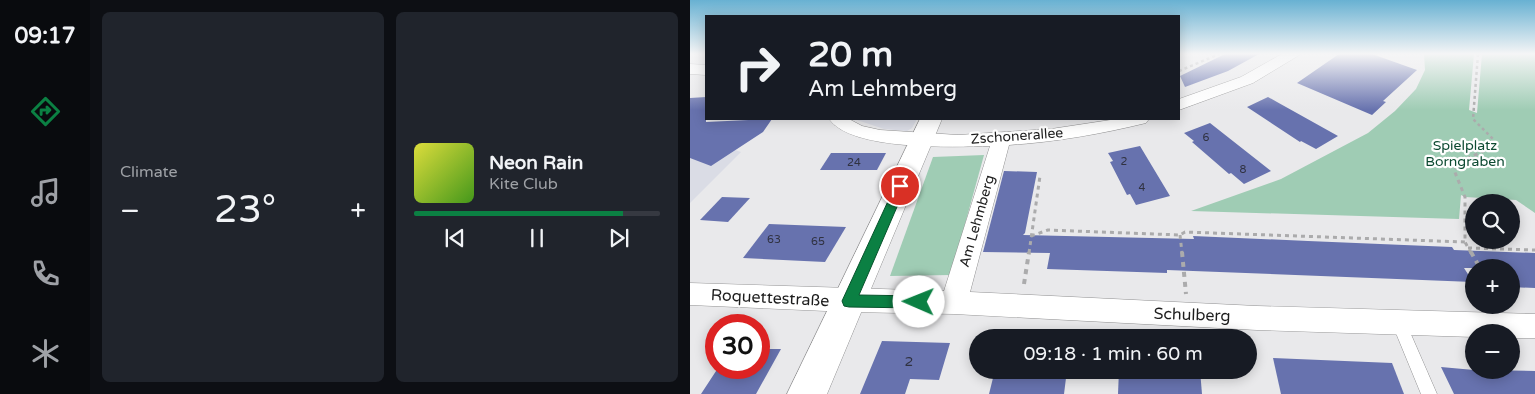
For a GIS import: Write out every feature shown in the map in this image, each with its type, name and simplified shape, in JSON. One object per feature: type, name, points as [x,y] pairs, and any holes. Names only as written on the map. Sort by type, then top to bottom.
[{"type":"street","points":[[1180,105],[1247,80],[1261,72]]},
{"type":"street","name":"Zschonerallee","points":[[840,120],[856,130],[886,137],[926,130],[1001,138],[1067,134],[1135,120]]},
{"type":"street","points":[[807,394],[926,130]]},
{"type":"street","name":"Am Lehmberg","points":[[954,303],[1001,138]]},
{"type":"street","name":"Roquettestraße","points":[[690,294],[849,301]]},
{"type":"street","name":"Schulberg","points":[[849,301],[954,303],[1188,315],[1535,326]]},
{"type":"lane","points":[[1398,322],[1430,394]]},
{"type":"path","points":[[1465,197],[1454,170],[1460,162],[1492,148],[1494,140],[1473,119],[1477,72]]},
{"type":"path","points":[[1021,307],[1040,176]]},
{"type":"path","points":[[1031,236],[1048,230],[1180,235],[1185,232],[1465,242]]},
{"type":"path","points":[[1180,235],[1188,315]]},
{"type":"path","points":[[1502,249],[1535,250]]},
{"type":"shaded area","points":[[857,120],[916,120],[912,128],[907,131],[884,129]]},
{"type":"shaded area","points":[[690,135],[741,152],[690,203]]},
{"type":"green space","name":"Spielplatz Borngraben","points":[[1424,72],[1472,72],[1469,110],[1477,113],[1480,72],[1535,72],[1535,213],[1520,203],[1520,194],[1465,194],[1465,197],[1461,195],[1459,219],[1191,211],[1281,179],[1368,133],[1395,111],[1416,89]]},
{"type":"green space","points":[[984,155],[951,275],[890,276],[933,157]]},
{"type":"building","points":[[1187,72],[1224,72],[1185,87],[1180,76]]},
{"type":"building","points":[[1312,72],[1414,72],[1383,101],[1386,102],[1372,115],[1297,83]]},
{"type":"building","points":[[705,97],[706,122],[771,120],[763,132],[711,166],[690,158],[690,98]]},
{"type":"building","points":[[1268,97],[1338,136],[1316,149],[1300,142],[1247,107]]},
{"type":"building","points":[[1210,123],[1271,171],[1244,184],[1231,173],[1229,174],[1184,133]]},
{"type":"building","points":[[1140,146],[1170,196],[1136,205],[1130,194],[1127,195],[1110,162],[1113,161],[1108,153]]},
{"type":"building","points":[[831,153],[886,153],[877,170],[820,170]]},
{"type":"building","points":[[1004,171],[1037,172],[1025,233],[1023,235],[1194,239],[1193,236],[1452,247],[1454,250],[1535,253],[1535,288],[1520,287],[1520,259],[1465,259],[1465,282],[1167,270],[1167,273],[1047,269],[1050,253],[983,252]]},
{"type":"building","points":[[722,197],[750,198],[728,222],[700,220]]},
{"type":"building","points":[[769,224],[846,227],[825,262],[743,258]]},
{"type":"building","points":[[882,341],[950,343],[939,380],[910,379],[905,394],[860,394]]},
{"type":"building","points":[[770,349],[781,349],[770,369]]},
{"type":"building","points":[[1273,358],[1392,363],[1404,394],[1281,394]]},
{"type":"building","points":[[1441,367],[1465,369],[1465,379],[1520,379],[1520,371],[1535,371],[1535,394],[1454,394]]},
{"type":"building","points":[[711,379],[764,379],[756,394],[701,394]]},
{"type":"building","points":[[993,379],[1066,379],[1064,394],[989,394]]},
{"type":"building","points":[[1119,379],[1201,379],[1202,394],[1118,394]]},
{"type":"route","points":[[900,186],[849,301],[919,302]]}]
